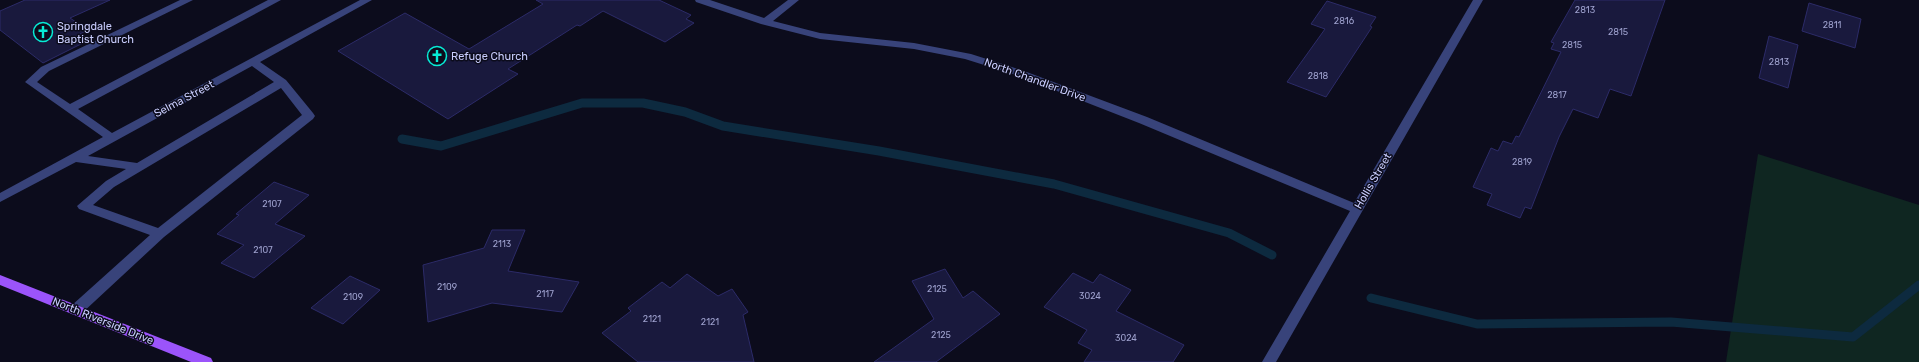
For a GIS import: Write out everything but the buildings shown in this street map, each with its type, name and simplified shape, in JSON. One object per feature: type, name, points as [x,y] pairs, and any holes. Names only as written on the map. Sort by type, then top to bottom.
[{"type":"main road","name":"North Riverside Drive","points":[[0,280],[206,362]]},
{"type":"street","points":[[112,138],[30,82],[45,68],[188,0]]},
{"type":"street","points":[[69,109],[276,0]]},
{"type":"street","name":"Selma Street","points":[[0,198],[368,0]]},
{"type":"street","name":"North Chandler Drive","points":[[700,0],[765,22],[820,36],[914,46],[967,56],[1020,73],[1143,120],[1356,209]]},
{"type":"street","points":[[765,22],[794,0]]},
{"type":"street","name":"Hollis Street","points":[[1270,362],[1356,209],[1478,0]]},
{"type":"street","points":[[76,310],[160,234],[309,116],[282,82],[253,62]]},
{"type":"street","points":[[160,234],[83,206],[110,184],[282,82]]},
{"type":"street","points":[[75,158],[138,167]]},
{"type":"green space","points":[[1758,154],[1919,205],[1919,362],[1726,362]]},
{"type":"waterway","points":[[402,139],[441,146],[582,103],[643,103],[685,112],[723,126],[879,151],[1054,184],[1229,233],[1272,255]]},
{"type":"waterway","points":[[1371,298],[1477,324],[1671,322],[1853,337],[1919,285]]},
{"type":"place","name":"Springdale Baptist Church","points":[[43,32]]},
{"type":"place","name":"Refuge Church","points":[[437,56]]}]
